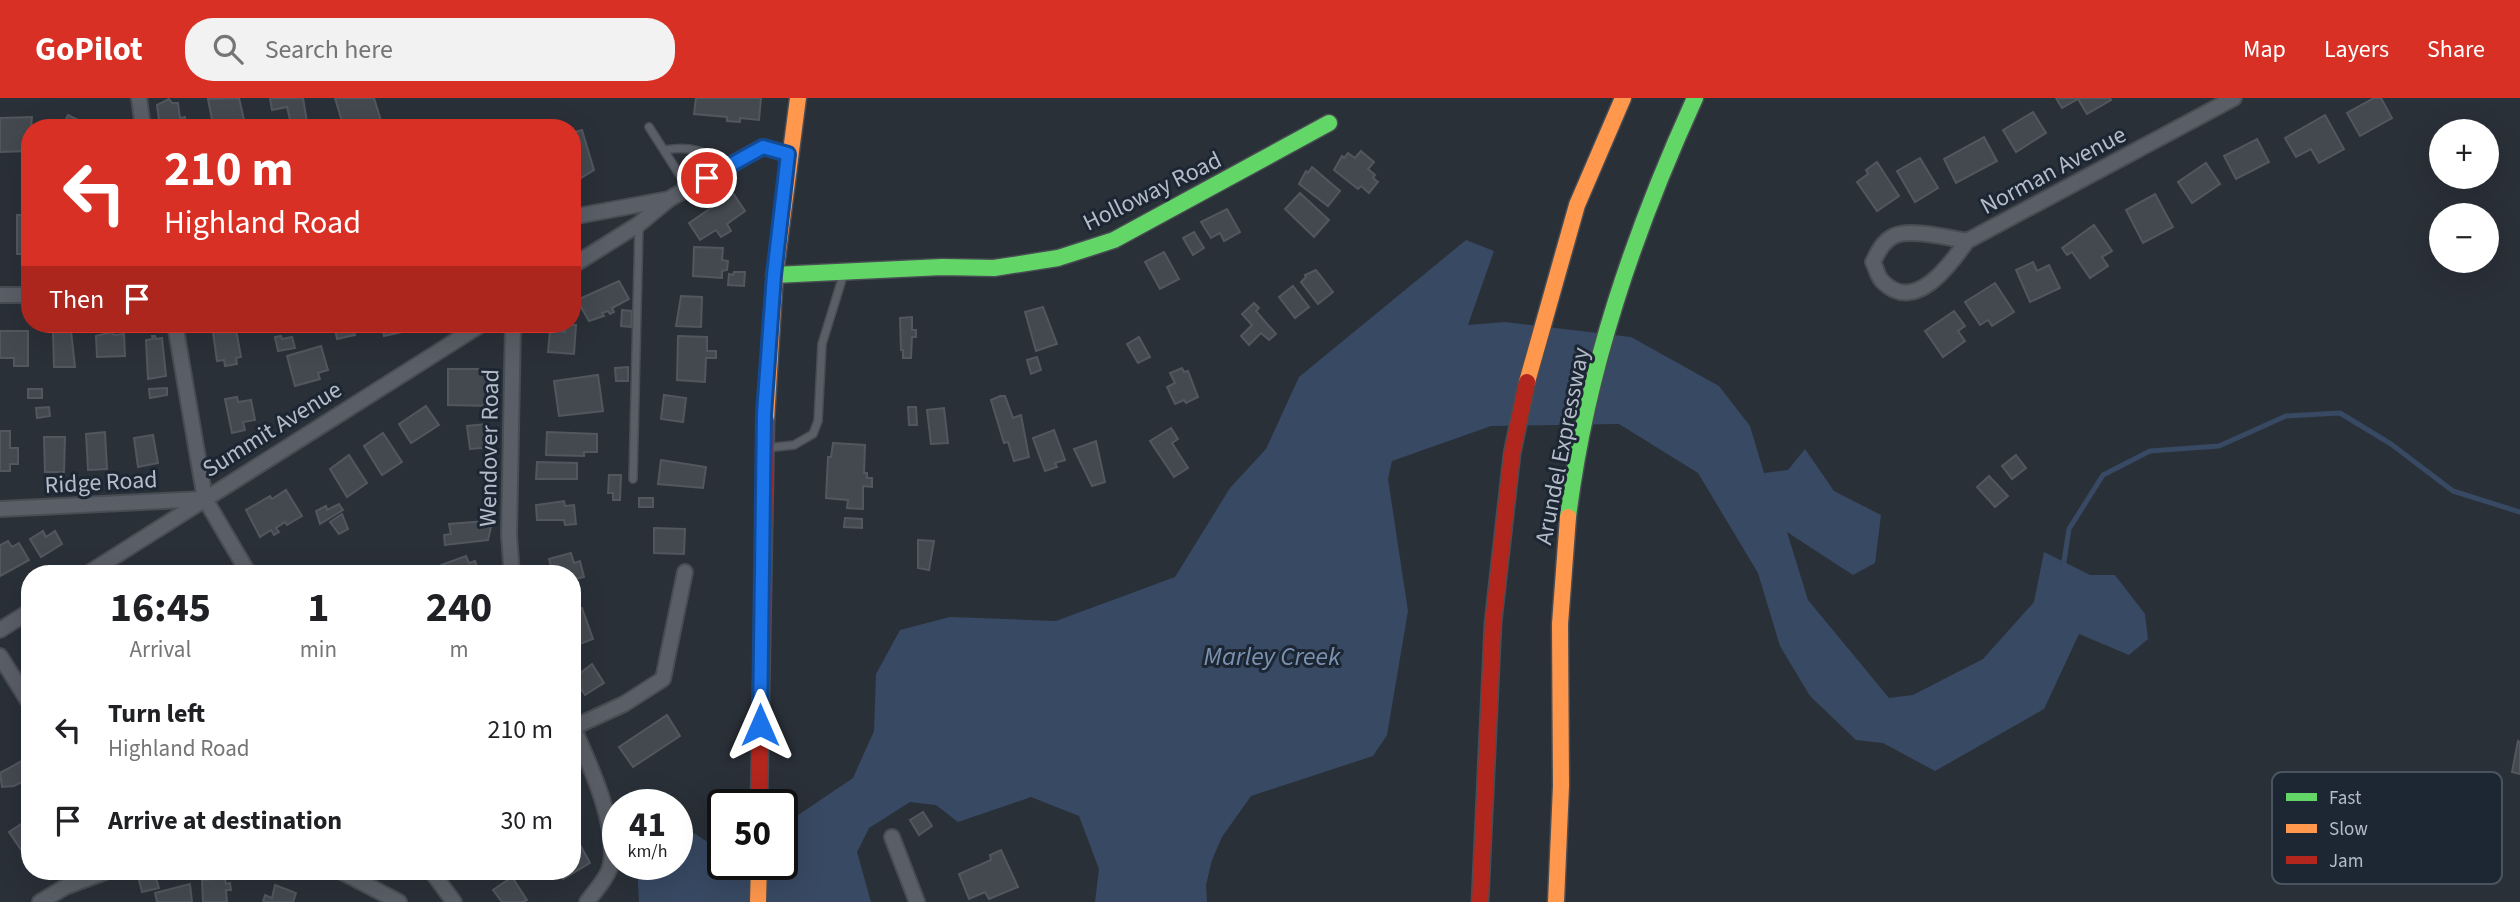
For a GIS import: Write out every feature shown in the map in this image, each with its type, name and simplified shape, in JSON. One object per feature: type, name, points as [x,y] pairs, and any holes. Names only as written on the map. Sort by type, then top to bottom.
[{"type":"main road","points":[[759,789],[764,448],[774,275],[788,154],[798,98]]},
{"type":"main road","name":"Arundel Expressway","points":[[1480,902],[1493,623],[1520,406],[1577,205],[1623,98]]},
{"type":"main road","name":"Arundel Expressway","points":[[1556,902],[1561,773],[1558,675],[1561,606],[1565,537],[1577,463],[1598,368],[1620,290],[1660,177],[1695,98]]},
{"type":"main road","name":"Holloway Road","points":[[774,275],[942,267],[995,268],[1058,258],[1114,240],[1329,123]]},
{"type":"main road","points":[[758,902],[759,880]]},
{"type":"street","points":[[139,98],[142,119]]},
{"type":"street","name":"Norman Avenue","points":[[1966,241],[1928,234],[1895,235],[1882,245],[1873,262],[1882,282],[1901,292],[1922,290],[1950,265],[1966,241],[2234,98]]},
{"type":"street","points":[[581,260],[639,224],[669,199],[763,147],[788,154]]},
{"type":"street","points":[[581,215],[669,199]]},
{"type":"street","points":[[0,295],[21,295]]},
{"type":"street","points":[[177,333],[205,499],[244,565]]},
{"type":"street","name":"Summit Avenue","points":[[101,565],[468,333]]},
{"type":"street","name":"Wendover Road","points":[[511,565],[509,536],[513,333]]},
{"type":"street","name":"Ridge Road","points":[[0,509],[132,505],[205,499]]},
{"type":"street","points":[[581,723],[624,705],[663,679],[685,572]]},
{"type":"street","points":[[0,630],[21,617]]},
{"type":"street","points":[[0,656],[21,690]]},
{"type":"street","points":[[581,747],[601,799],[613,842],[608,871],[587,902]]},
{"type":"street","points":[[892,836],[917,902]]},
{"type":"street","points":[[40,902],[65,887],[84,880]]},
{"type":"street","points":[[357,880],[399,902]]},
{"type":"street","points":[[438,880],[454,902]]},
{"type":"lane","points":[[649,127],[689,188]]},
{"type":"lane","points":[[664,150],[681,147],[700,149],[715,157],[725,168]]},
{"type":"lane","points":[[633,479],[639,224]]},
{"type":"lane","points":[[764,448],[794,445],[813,434],[818,421],[822,344],[845,272]]},
{"type":"water","name":"Marley Creek","points":[[1466,240],[1494,251],[1468,325],[1505,322],[1631,337],[1719,386],[1750,426],[1764,473],[1788,470],[1805,449],[1834,491],[1881,515],[1875,563],[1853,575],[1787,532],[1808,600],[1889,698],[1913,695],[1983,659],[2034,602],[2044,552],[2090,575],[2115,575],[2145,614],[2148,639],[2129,655],[2079,634],[2044,709],[1935,771],[1883,743],[1856,740],[1810,696],[1780,646],[1758,573],[1698,473],[1619,424],[1491,426],[1392,461],[1388,479],[1408,611],[1387,735],[1373,756],[1251,796],[1222,837],[1212,860],[1206,885],[1207,902],[1095,902],[1099,869],[1079,816],[1031,797],[958,822],[936,805],[910,802],[869,828],[857,852],[871,902],[639,902],[638,880],[693,880],[693,832],[707,842],[707,880],[798,880],[798,815],[853,778],[874,731],[876,674],[900,630],[950,617],[1056,621],[1175,577],[1230,488],[1266,449],[1299,377]]},
{"type":"building","points":[[239,98],[244,119],[212,119],[208,99]]},
{"type":"building","points":[[270,98],[303,98],[306,119],[290,119],[287,107],[272,110]]},
{"type":"building","points":[[335,98],[374,98],[380,119],[341,119]]},
{"type":"building","points":[[696,98],[761,98],[759,120],[740,118],[740,122],[727,121],[727,117],[694,114]]},
{"type":"building","points":[[2056,98],[2111,100],[2087,114],[2078,99],[2062,108]]},
{"type":"building","points":[[2374,98],[2381,98],[2392,118],[2360,136],[2347,113]]},
{"type":"building","points":[[169,99],[172,103],[178,103],[180,118],[185,119],[159,119],[157,105]]},
{"type":"building","points":[[2033,112],[2046,133],[2016,152],[2003,130]]},
{"type":"building","points":[[2325,115],[2344,149],[2319,163],[2311,149],[2296,157],[2285,138]]},
{"type":"building","points":[[32,117],[21,119],[21,151],[0,152],[0,118]]},
{"type":"building","points":[[581,130],[594,170],[581,178]]},
{"type":"building","points":[[1984,137],[1997,161],[1956,183],[1944,159]]},
{"type":"building","points":[[2257,139],[2269,162],[2236,179],[2224,156]]},
{"type":"building","points":[[1361,151],[1374,162],[1368,169],[1378,182],[1369,193],[1361,186],[1358,189],[1334,170],[1342,156],[1344,158],[1348,153],[1355,158]]},
{"type":"building","points":[[1920,158],[1938,188],[1915,202],[1897,171]]},
{"type":"building","points":[[1877,162],[1899,196],[1877,211],[1857,182],[1868,174],[1866,170]]},
{"type":"building","points":[[2206,163],[2220,184],[2192,203],[2178,182]]},
{"type":"building","points":[[1312,167],[1340,191],[1328,206],[1299,184],[1306,171],[1308,173]]},
{"type":"building","points":[[733,193],[745,211],[727,224],[731,231],[721,237],[716,230],[700,240],[689,223]]},
{"type":"building","points":[[1300,193],[1329,220],[1314,237],[1285,209]]},
{"type":"building","points":[[2155,194],[2173,227],[2143,243],[2126,210]]},
{"type":"building","points":[[1227,209],[1240,232],[1224,241],[1220,233],[1211,238],[1201,222]]},
{"type":"building","points":[[17,215],[21,215],[21,254],[17,254]]},
{"type":"building","points":[[2094,225],[2112,251],[2102,257],[2108,266],[2090,278],[2072,252],[2067,255],[2062,248]]},
{"type":"building","points":[[1194,232],[1204,248],[1193,255],[1183,238]]},
{"type":"building","points":[[694,247],[723,248],[722,260],[728,261],[727,270],[722,271],[722,278],[693,276]]},
{"type":"building","points":[[1164,252],[1179,279],[1160,289],[1145,262]]},
{"type":"building","points":[[2033,262],[2037,271],[2049,265],[2060,288],[2030,302],[2016,270]]},
{"type":"building","points":[[1316,270],[1333,292],[1318,304],[1301,282],[1305,275]]},
{"type":"building","points":[[734,272],[745,272],[744,286],[728,285],[729,274],[733,275]]},
{"type":"building","points":[[619,281],[629,299],[612,308],[614,312],[602,313],[604,316],[589,321],[581,307],[581,298]]},
{"type":"building","points":[[1995,283],[2014,312],[1992,326],[1988,320],[1980,325],[1965,302]]},
{"type":"building","points":[[1293,286],[1309,307],[1295,318],[1279,297]]},
{"type":"building","points":[[681,296],[702,297],[701,327],[676,326]]},
{"type":"building","points":[[1254,303],[1259,308],[1256,311],[1276,334],[1269,340],[1261,333],[1249,345],[1241,336],[1252,325],[1242,314]]},
{"type":"building","points":[[1043,307],[1057,344],[1036,351],[1025,312]]},
{"type":"building","points":[[622,310],[632,311],[631,327],[621,326]]},
{"type":"building","points":[[1954,311],[1965,326],[1958,331],[1965,341],[1943,357],[1925,331]]},
{"type":"building","points":[[912,317],[912,330],[916,330],[916,337],[912,337],[911,358],[903,358],[900,318]]},
{"type":"building","points":[[0,331],[28,333],[28,366],[14,366],[14,358],[0,358]]},
{"type":"building","points":[[53,333],[71,333],[75,367],[54,367]]},
{"type":"building","points":[[108,333],[124,334],[125,356],[97,357],[96,336]]},
{"type":"building","points":[[213,333],[237,333],[241,357],[236,358],[237,364],[225,366],[224,360],[217,361]]},
{"type":"building","points":[[336,333],[354,333],[355,335],[337,339]]},
{"type":"building","points":[[550,333],[575,333],[574,354],[548,352]]},
{"type":"building","points":[[152,336],[156,339],[162,338],[166,376],[148,379],[146,340],[153,339]]},
{"type":"building","points":[[281,336],[282,339],[292,337],[295,348],[278,351],[275,337]]},
{"type":"building","points":[[678,336],[707,337],[707,351],[716,351],[716,358],[706,358],[705,382],[677,380]]},
{"type":"building","points":[[1139,337],[1150,357],[1138,363],[1127,344]]},
{"type":"building","points":[[321,346],[328,370],[318,373],[320,379],[295,386],[287,356]]},
{"type":"building","points":[[1037,357],[1041,370],[1031,374],[1027,360]]},
{"type":"building","points":[[628,367],[628,381],[616,381],[615,368]]},
{"type":"building","points":[[1182,368],[1184,372],[1188,371],[1198,397],[1186,403],[1184,400],[1175,404],[1167,387],[1175,383],[1170,373]]},
{"type":"building","points":[[448,369],[490,369],[489,393],[496,393],[496,398],[489,398],[489,406],[448,405]]},
{"type":"building","points":[[598,375],[603,411],[559,416],[554,381]]},
{"type":"building","points":[[167,388],[167,395],[150,398],[149,389]]},
{"type":"building","points":[[28,389],[42,389],[42,398],[28,398]]},
{"type":"building","points":[[664,395],[686,398],[683,422],[661,419]]},
{"type":"building","points":[[1005,396],[1013,418],[1021,415],[1029,457],[1014,461],[1008,442],[1004,443],[991,400]]},
{"type":"building","points":[[237,397],[238,402],[251,400],[255,420],[243,422],[245,430],[232,433],[225,399]]},
{"type":"building","points":[[426,406],[439,425],[411,443],[399,424]]},
{"type":"building","points":[[49,407],[50,416],[37,418],[36,408]]},
{"type":"building","points":[[908,407],[916,407],[917,425],[909,425]]},
{"type":"building","points":[[944,408],[948,443],[931,444],[927,410]]},
{"type":"building","points":[[487,424],[488,432],[493,432],[494,447],[470,449],[467,426]]},
{"type":"building","points":[[1171,428],[1178,439],[1172,443],[1188,468],[1174,477],[1150,441]]},
{"type":"building","points":[[1054,430],[1065,460],[1055,463],[1057,467],[1045,471],[1033,438]]},
{"type":"building","points":[[0,431],[10,431],[10,448],[18,448],[18,464],[10,464],[10,471],[0,471]]},
{"type":"building","points":[[105,432],[107,469],[88,470],[86,434]]},
{"type":"building","points":[[547,432],[597,434],[597,452],[584,452],[584,456],[546,455]]},
{"type":"building","points":[[383,433],[402,462],[382,475],[364,446]]},
{"type":"building","points":[[153,435],[158,463],[138,467],[134,438]]},
{"type":"building","points":[[44,437],[65,437],[64,472],[45,472]]},
{"type":"building","points":[[1096,441],[1105,482],[1092,486],[1074,449]]},
{"type":"building","points":[[833,443],[865,445],[864,473],[867,473],[867,478],[872,478],[872,487],[863,486],[863,509],[847,508],[848,500],[826,498],[828,457],[831,457]]},
{"type":"building","points":[[349,455],[367,483],[347,497],[330,469]]},
{"type":"building","points":[[2016,455],[2026,468],[2012,479],[2002,466]]},
{"type":"building","points":[[661,460],[706,467],[703,488],[658,484]]},
{"type":"building","points":[[537,462],[577,463],[577,479],[536,479]]},
{"type":"building","points":[[609,475],[621,475],[620,500],[613,500],[613,493],[608,493]]},
{"type":"building","points":[[1989,476],[2008,496],[1995,507],[1977,487]]},
{"type":"building","points":[[286,490],[302,516],[276,528],[279,532],[274,535],[271,530],[260,537],[246,510]]},
{"type":"building","points":[[639,498],[653,498],[653,507],[639,507]]},
{"type":"building","points":[[564,501],[565,506],[574,505],[576,524],[565,525],[564,520],[537,520],[536,505]]},
{"type":"building","points":[[339,504],[343,510],[320,524],[316,511],[326,506],[327,510]]},
{"type":"building","points":[[342,514],[348,529],[339,534],[330,522]]},
{"type":"building","points":[[845,518],[862,519],[862,528],[844,527]]},
{"type":"building","points":[[486,521],[487,527],[491,527],[488,540],[445,545],[444,535],[451,534],[449,524]]},
{"type":"building","points":[[654,528],[685,529],[684,554],[654,553]]},
{"type":"building","points":[[43,531],[46,537],[55,531],[62,544],[41,557],[30,539]]},
{"type":"building","points":[[918,540],[934,541],[929,570],[918,568]]},
{"type":"building","points":[[8,541],[12,547],[19,543],[29,560],[0,576],[0,545]]},
{"type":"building","points":[[571,553],[574,563],[580,561],[581,565],[551,565],[549,559]]},
{"type":"building","points":[[466,556],[469,563],[475,561],[476,565],[441,565]]},
{"type":"building","points":[[581,608],[593,639],[581,644]]},
{"type":"building","points":[[592,664],[604,683],[585,695],[581,689],[581,673]]},
{"type":"building","points":[[667,715],[680,736],[633,767],[619,747]]},
{"type":"building","points":[[2518,741],[2520,742],[2520,774],[2512,772]]},
{"type":"building","points":[[21,761],[21,782],[2,787],[0,773]]},
{"type":"building","points":[[923,812],[932,826],[919,835],[910,820]]},
{"type":"building","points":[[21,824],[21,850],[9,832]]},
{"type":"building","points":[[581,846],[590,863],[581,868]]},
{"type":"building","points":[[1001,850],[1018,887],[989,899],[985,892],[969,899],[959,874],[991,860],[990,855]]},
{"type":"building","points":[[139,880],[156,880],[159,888],[142,892]]},
{"type":"building","points":[[202,880],[225,880],[226,884],[230,883],[231,890],[226,890],[227,902],[203,902]]},
{"type":"building","points":[[508,880],[514,880],[527,900],[502,902],[493,890]]},
{"type":"building","points":[[190,884],[192,902],[157,902],[155,893]]},
{"type":"building","points":[[275,885],[296,893],[293,902],[263,902],[265,895],[272,898]]},
{"type":"waterway","name":"Marley Creek","points":[[2063,568],[2069,529],[2103,475],[2150,451],[2219,446],[2286,416],[2340,413],[2391,444],[2453,491],[2520,512]]},
{"type":"traffic: fast","points":[[1568,517],[1587,409],[1615,303],[1652,199],[1695,98]]},
{"type":"traffic: fast","points":[[774,275],[942,267],[994,268],[1058,258],[1114,240],[1329,123]]},
{"type":"traffic: slow","points":[[766,421],[775,274],[798,98]]},
{"type":"traffic: slow","points":[[1527,382],[1577,205],[1623,98]]},
{"type":"traffic: slow","points":[[1556,902],[1561,786],[1560,624],[1568,517]]},
{"type":"traffic: slow","points":[[758,902],[759,880]]},
{"type":"traffic: jam","points":[[1480,902],[1493,623],[1512,454],[1527,382]]},
{"type":"traffic: jam","points":[[759,789],[766,421]]},
{"type":"route","points":[[707,178],[763,147],[788,154],[774,275],[764,414],[760,725]]}]
